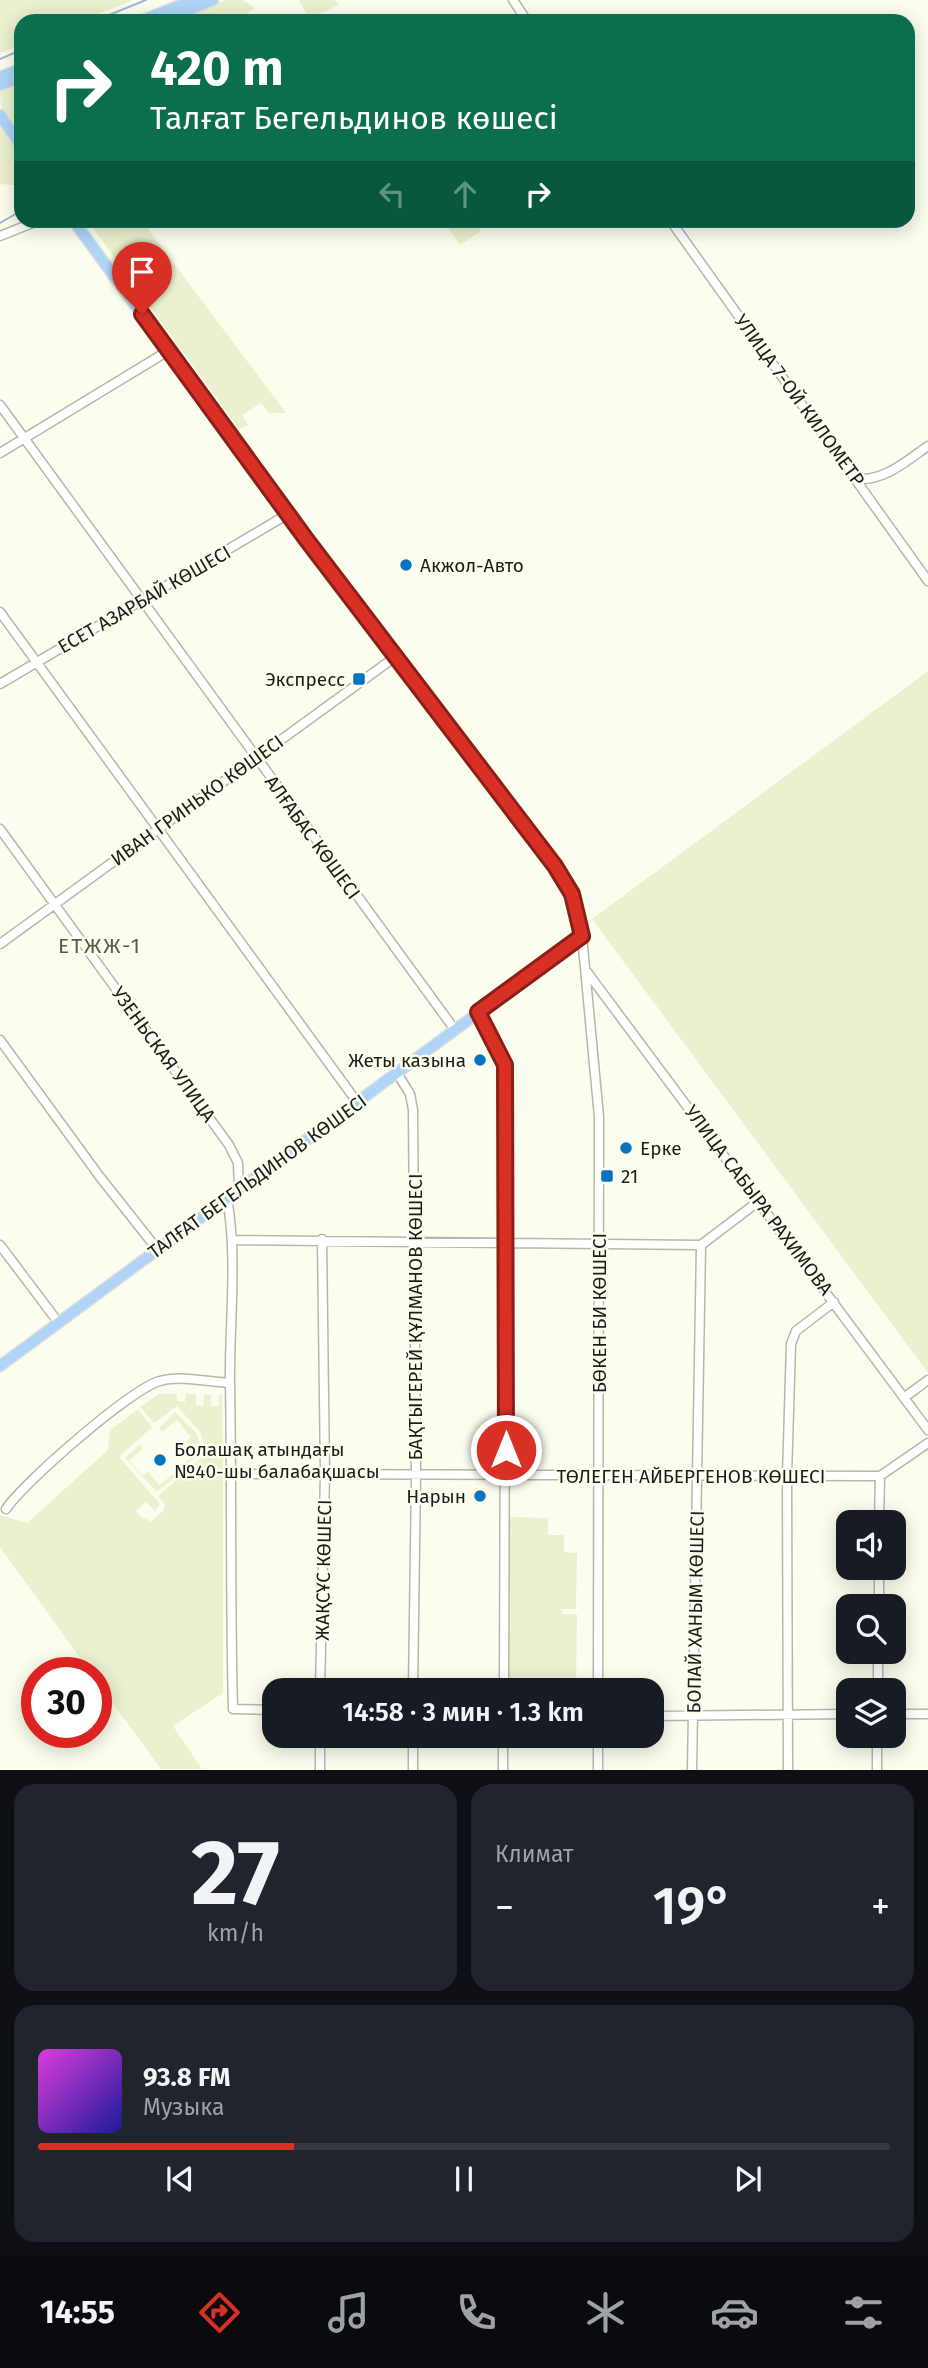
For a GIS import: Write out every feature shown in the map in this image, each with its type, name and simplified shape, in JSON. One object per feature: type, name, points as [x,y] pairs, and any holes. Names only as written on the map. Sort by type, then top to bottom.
[{"type":"main road","points":[[158,14],[193,0]]},
{"type":"main road","points":[[178,14],[213,0]]},
{"type":"main road","points":[[0,115],[14,136]]},
{"type":"main road","points":[[79,228],[288,514],[555,866],[576,904],[582,936]]},
{"type":"main road","name":"ТАЛҒАТ БЕГЕЛЬДИНОВ КӨШЕСІ","points":[[0,1366],[582,936]]},
{"type":"street","points":[[0,236],[20,228]]},
{"type":"street","name":"УЛИЦА 7-ОЙ КИЛОМЕТР","points":[[676,228],[928,581]]},
{"type":"street","points":[[0,453],[168,351]]},
{"type":"street","name":"АЛҒАБАС КӨШЕСІ","points":[[0,405],[455,1030]]},
{"type":"street","points":[[857,479],[872,480],[886,474],[928,446]]},
{"type":"street","name":"ЕСЕТ АЗАРБАЙ КӨШЕСІ","points":[[0,684],[288,514]]},
{"type":"street","points":[[0,612],[357,1102]]},
{"type":"street","name":"ИВАН ГРИНЬКО КӨШЕСІ","points":[[0,944],[395,657]]},
{"type":"street","name":"УЗЕНЬСКАЯ УЛИЦА","points":[[0,829],[229,1144],[238,1163],[239,1189]]},
{"type":"street","name":"БӨКЕН БИ КӨШЕСІ","points":[[582,936],[598,1083],[598,1678]]},
{"type":"street","name":"УЛИЦА САБЫРА РАХИМОВА","points":[[587,972],[928,1430]]},
{"type":"street","points":[[478,1012],[505,1065],[507,1242],[504,1678]]},
{"type":"street","points":[[0,1040],[100,1177],[157,1248]]},
{"type":"street","name":"БАҚТЫГЕРЕЙ ҚҰЛМАНОВ КӨШЕСІ","points":[[397,1073],[413,1106],[416,1240],[413,1678]]},
{"type":"street","points":[[226,1198],[232,1240],[230,1383],[233,1474],[230,1588],[233,1709],[262,1710]]},
{"type":"street","points":[[232,1240],[701,1245],[760,1201]]},
{"type":"street","name":"ЖАҚСҰС КӨШЕСІ","points":[[320,1678],[325,1474],[322,1239]]},
{"type":"street","points":[[0,1245],[58,1322]]},
{"type":"street","name":"БОПАЙ ХАНЫМ КӨШЕСІ","points":[[692,1769],[701,1245]]},
{"type":"street","points":[[788,1769],[787,1476],[793,1336],[801,1326],[834,1302]]},
{"type":"street","points":[[6,1509],[34,1476],[145,1387],[170,1380],[230,1383]]},
{"type":"street","points":[[905,1398],[928,1380]]},
{"type":"street","points":[[879,1510],[880,1476],[928,1443]]},
{"type":"street","name":"ТӨЛЕГЕН АЙБЕРГЕНОВ КӨШЕСІ","points":[[233,1474],[880,1476]]},
{"type":"street","points":[[664,1716],[836,1714]]},
{"type":"street","points":[[906,1714],[928,1714]]},
{"type":"street","points":[[320,1748],[320,1769]]},
{"type":"street","points":[[412,1769],[413,1748]]},
{"type":"street","points":[[503,1748],[503,1769]]},
{"type":"street","points":[[598,1748],[598,1769]]},
{"type":"street","points":[[877,1748],[877,1769]]},
{"type":"green space","points":[[0,0],[133,0],[98,14],[14,14],[14,48],[0,53]]},
{"type":"green space","points":[[226,0],[243,0],[255,8],[247,14],[191,14]]},
{"type":"green space","points":[[299,0],[336,0],[339,5],[318,14],[307,14]]},
{"type":"green space","points":[[14,83],[14,123],[4,112],[0,88]]},
{"type":"green space","points":[[0,126],[14,145],[14,185],[0,184]]},
{"type":"green space","points":[[93,228],[147,228],[286,413],[269,413],[261,403],[242,415],[248,425],[239,429]]},
{"type":"green space","points":[[449,228],[479,228],[481,231],[460,245]]},
{"type":"green space","points":[[928,671],[928,1373],[592,919]]},
{"type":"green space","points":[[159,1394],[177,1394],[177,1401],[185,1402],[186,1394],[196,1394],[196,1405],[203,1406],[204,1395],[211,1395],[211,1406],[219,1406],[219,1395],[222,1395],[223,1452],[206,1449],[200,1432],[177,1406],[154,1423],[140,1407]]},
{"type":"green space","points":[[138,1409],[152,1427],[119,1457],[160,1504],[155,1511],[146,1502],[136,1511],[143,1519],[145,1517],[151,1522],[164,1510],[165,1505],[158,1496],[205,1455],[223,1456],[223,1693],[173,1726],[202,1769],[161,1769],[112,1702],[112,1657],[79,1657],[0,1547],[0,1515],[27,1523],[108,1450],[110,1430]]},
{"type":"green space","points":[[175,1412],[197,1434],[202,1450],[184,1467],[182,1465],[195,1454],[186,1442],[191,1437],[177,1420],[162,1432],[159,1428]]},
{"type":"green space","points":[[139,1445],[143,1448],[129,1461],[143,1476],[148,1472],[159,1485],[176,1472],[175,1477],[157,1492],[125,1458]]},
{"type":"green space","points":[[510,1517],[548,1518],[548,1535],[564,1535],[564,1552],[577,1553],[576,1609],[562,1609],[563,1614],[577,1614],[576,1678],[508,1678]]},
{"type":"waterway","points":[[111,14],[146,0]]},
{"type":"waterway","points":[[0,59],[14,53]]},
{"type":"waterway","points":[[0,223],[14,215]]},
{"type":"place","name":"Акжол-Авто","points":[[406,565]]},
{"type":"place","name":"Экспресс","points":[[359,679]]},
{"type":"place","name":"Жеты казына","points":[[480,1060]]},
{"type":"place","name":"Ерке","points":[[626,1148]]},
{"type":"place","name":"21","points":[[607,1176]]},
{"type":"place","name":"Болашақ атындағы №40-шы балабақшасы","points":[[160,1460]]},
{"type":"place","name":"Нарын","points":[[480,1496]]},
{"type":"district","name":"ЕТЖЖ-1","points":[[100,946]]},
{"type":"route","points":[[142,314],[306,539],[555,866],[576,904],[582,936],[478,1012],[505,1060],[506,1450]]}]
